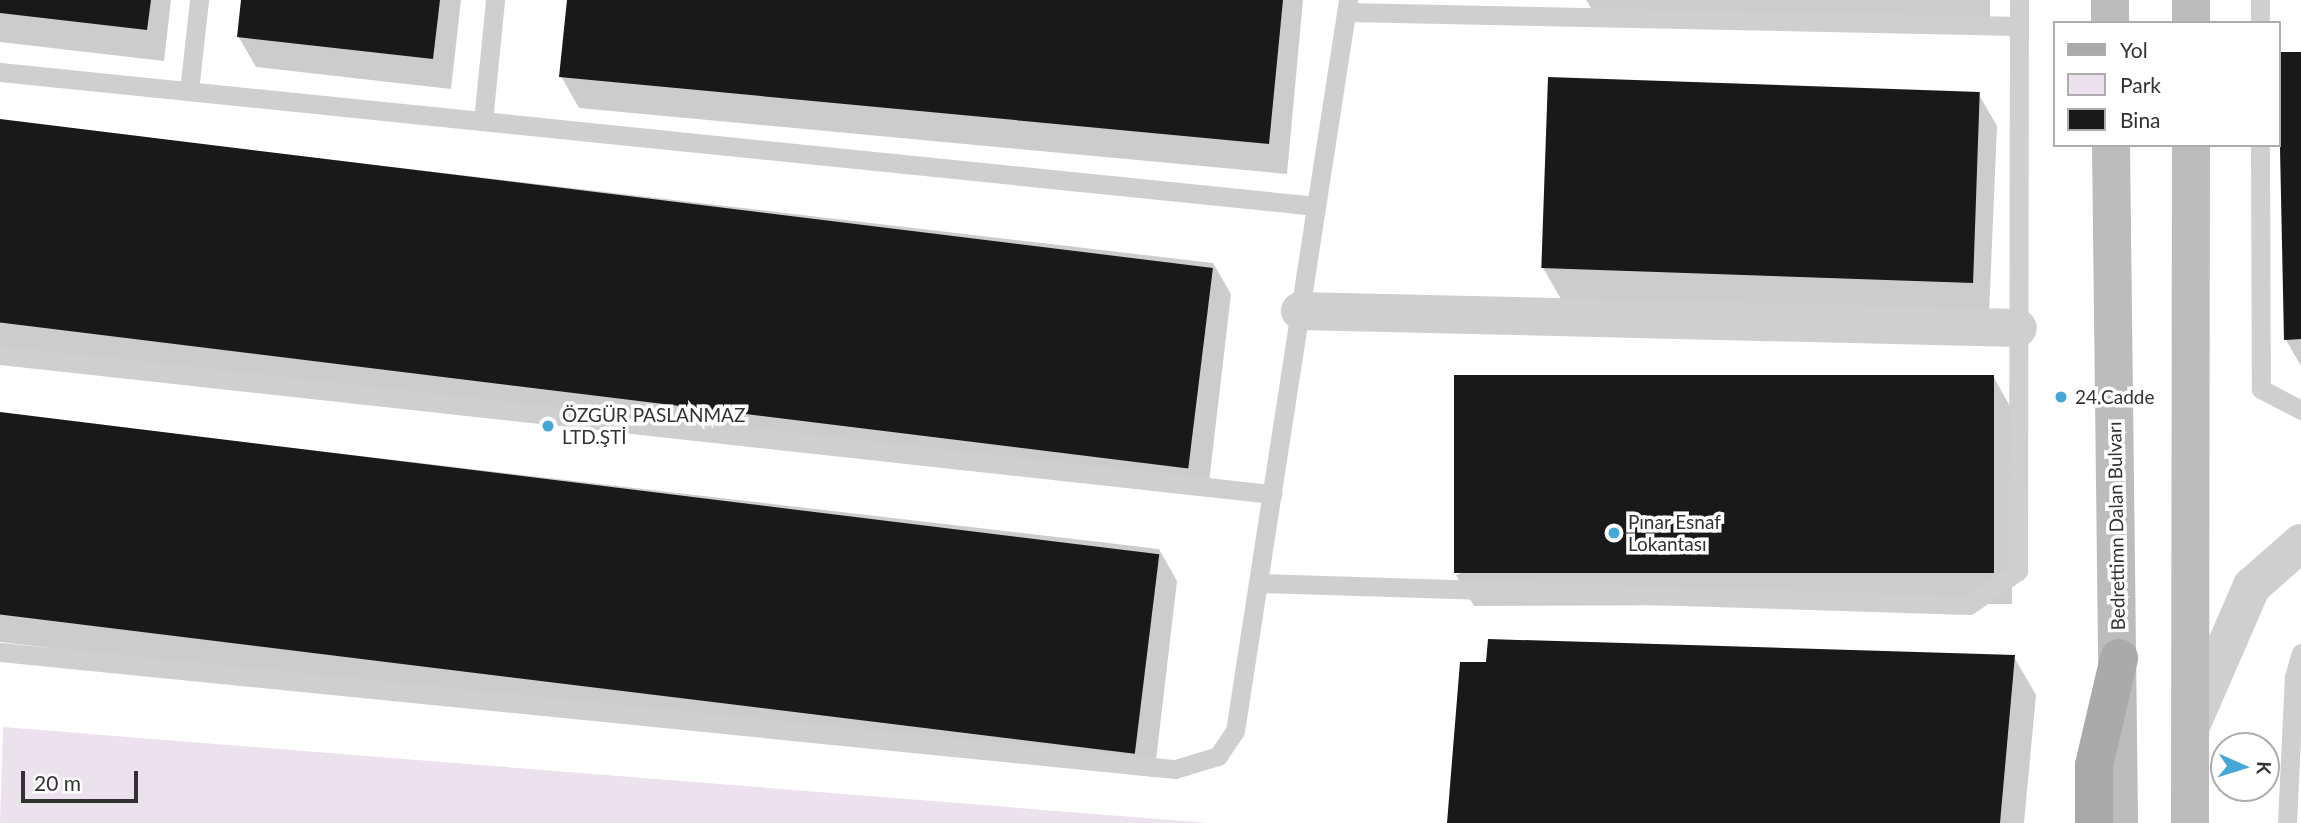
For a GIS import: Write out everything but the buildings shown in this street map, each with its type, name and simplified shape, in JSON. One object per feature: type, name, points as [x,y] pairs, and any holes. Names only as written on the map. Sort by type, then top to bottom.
[{"type":"main road","points":[[2110,0],[2110,21]]},
{"type":"main road","points":[[2190,0],[2191,21]]},
{"type":"main road","name":"Bedrettimn Dalan Bulvarı","points":[[2111,147],[2119,823]]},
{"type":"main road","points":[[2190,823],[2191,147]]},
{"type":"main road","points":[[2094,823],[2094,765],[2119,658]]},
{"type":"street","points":[[1300,311],[2018,328]]},
{"type":"street","points":[[2191,726],[2252,586],[2301,543]]},
{"type":"lane","points":[[189,91],[199,0]]},
{"type":"lane","points":[[483,121],[495,0]]},
{"type":"lane","points":[[1258,583],[1969,605],[2018,570],[2019,0]]},
{"type":"lane","points":[[2260,0],[2260,21]]},
{"type":"lane","points":[[0,652],[1175,769],[1218,756],[1236,731],[1348,6],[2019,26]]},
{"type":"lane","points":[[0,72],[1316,206]]},
{"type":"lane","points":[[2260,147],[2260,389],[2301,410]]},
{"type":"lane","points":[[0,355],[1272,494]]},
{"type":"lane","points":[[2287,823],[2294,677],[2301,653]]},
{"type":"green space","points":[[3,727],[1209,823],[0,823]]},
{"type":"place","name":"24.Cadde","points":[[2061,397]]},
{"type":"place","name":"ÖZGÜR PASLANMAZ LTD.ŞTİ","points":[[548,426]]},
{"type":"place","name":"Pınar Esnaf Lokantası","points":[[1614,533]]}]
